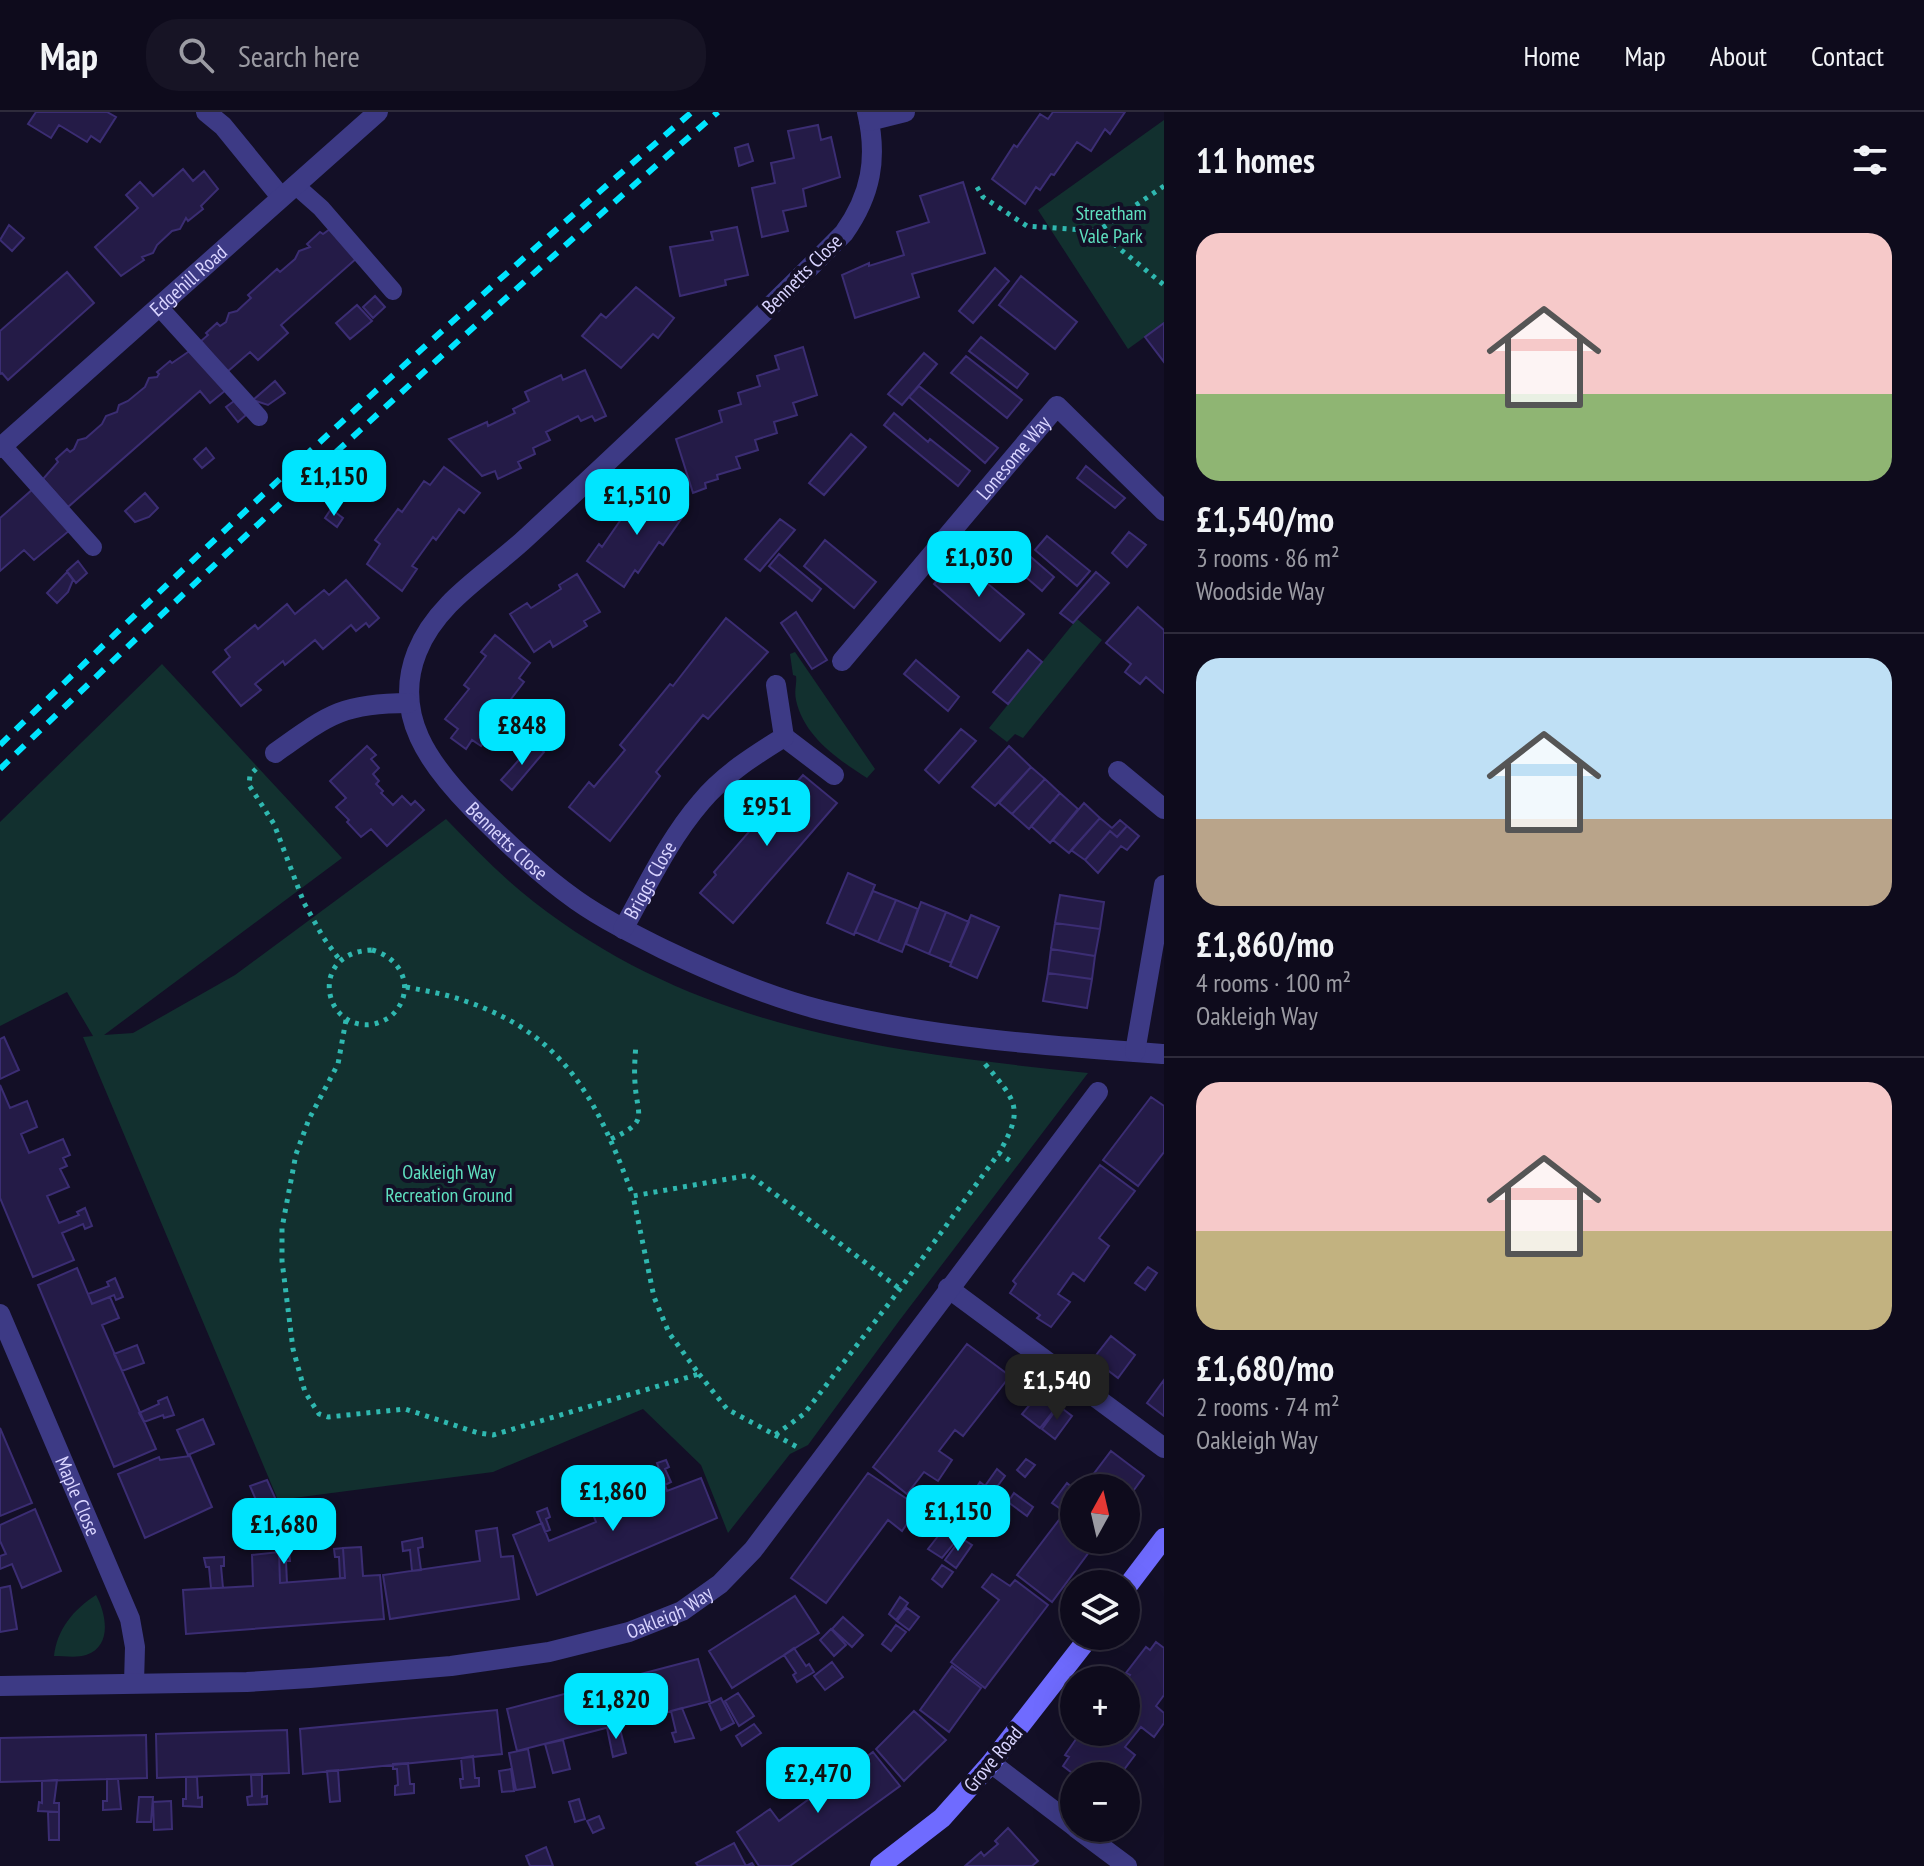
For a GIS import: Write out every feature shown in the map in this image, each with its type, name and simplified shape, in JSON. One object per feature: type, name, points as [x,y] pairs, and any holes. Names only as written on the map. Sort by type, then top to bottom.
[{"type":"street","points":[[206,112],[288,191]]},
{"type":"street","name":"Edgehill Road","points":[[1,446],[378,112]]},
{"type":"street","name":"Bennetts Close","points":[[905,112],[868,116],[874,153],[871,178],[860,208],[844,233],[525,539],[440,613],[417,652],[410,678],[409,703],[413,727],[424,752],[450,786],[539,871],[579,902],[623,929],[684,959],[773,996],[859,1019],[959,1035],[1164,1054]]},
{"type":"street","name":"Lonesome Way","points":[[842,661],[1057,406],[1164,511]]},
{"type":"street","points":[[776,685],[784,737],[834,775]]},
{"type":"street","points":[[275,753],[334,713],[376,703],[409,703]]},
{"type":"street","name":"Briggs Close","points":[[623,929],[671,845],[701,801],[743,763],[784,737]]},
{"type":"street","points":[[1118,771],[1164,809]]},
{"type":"street","points":[[1135,1052],[1164,885]]},
{"type":"street","name":"Oakleigh Way","points":[[0,1686],[263,1681],[451,1666],[593,1643],[682,1611],[720,1584],[753,1550],[1098,1092]]},
{"type":"street","points":[[948,1288],[1164,1448]]},
{"type":"street","name":"Maple Close","points":[[0,1314],[130,1619],[135,1647],[134,1683]]},
{"type":"street","points":[[1140,1570],[1164,1538]]},
{"type":"street","name":"Grove Road","points":[[880,1866],[937,1823],[991,1763],[1079,1650]]},
{"type":"street","points":[[991,1763],[1060,1816]]},
{"type":"street","points":[[1095,1842],[1127,1866]]},
{"type":"lane","points":[[288,191],[321,208],[393,291]]},
{"type":"lane","points":[[160,308],[259,417]]},
{"type":"lane","points":[[1,446],[93,547]]},
{"type":"path","points":[[1098,231],[1164,186]]},
{"type":"path","points":[[977,187],[983,197],[1027,226],[1098,231],[1164,285]]},
{"type":"path","points":[[275,753],[250,775],[249,785],[274,824],[304,903],[339,959]]},
{"type":"path","points":[[362,950],[382,953],[399,968],[406,987],[393,1015],[369,1025],[346,1020],[336,1009],[329,987],[332,971],[339,959],[362,950]]},
{"type":"path","points":[[406,987],[464,1000],[493,1012],[529,1032],[569,1067],[611,1139],[633,1196],[654,1297],[669,1333],[727,1409],[775,1435],[804,1414],[900,1289],[999,1153],[1014,1127],[1013,1097],[959,1035]]},
{"type":"path","points":[[346,1020],[338,1064],[309,1119],[296,1154],[282,1228],[282,1261],[293,1349],[305,1392],[319,1414],[328,1417],[405,1409],[493,1435],[699,1374]]},
{"type":"path","points":[[611,1139],[634,1126],[639,1114],[634,1079],[636,1044]]},
{"type":"path","points":[[999,1153],[1032,1177]]},
{"type":"path","points":[[633,1196],[750,1175],[900,1289]]},
{"type":"green space","name":"Streatham Vale Park","points":[[1164,120],[1164,323],[1128,349],[1038,210]]},
{"type":"green space","points":[[1077,619],[1102,640],[1023,738],[1015,734],[1007,742],[989,728]]},
{"type":"green space","points":[[795,652],[875,769],[867,778],[824,746],[800,713],[790,654]]},
{"type":"green space","name":"Oakleigh Way Recreation Ground","points":[[162,664],[342,858],[104,1035],[133,1033],[235,975],[446,819],[522,892],[597,945],[662,980],[729,1007],[798,1028],[869,1043],[1088,1073],[808,1445],[790,1454],[728,1533],[701,1465],[643,1409],[493,1472],[278,1500],[83,1037],[93,1036],[67,992],[0,1026],[0,822]]},
{"type":"green space","points":[[96,1595],[105,1628],[100,1644],[95,1651],[82,1656],[54,1656],[59,1637],[68,1621]]},
{"type":"building","points":[[36,112],[107,112],[116,117],[100,142],[91,136],[87,142],[59,125],[51,138],[28,124]]},
{"type":"building","points":[[1053,112],[1125,112],[1110,134],[1105,129],[1091,151],[1077,142],[1054,175],[1051,174],[1040,190],[1036,187],[1025,204],[992,179],[1014,145],[1017,147],[1040,114],[1048,119]]},
{"type":"building","points":[[818,125],[821,140],[831,137],[840,177],[803,189],[806,206],[783,211],[788,231],[762,237],[752,188],[775,183],[771,163],[794,158],[788,131]]},
{"type":"building","points":[[748,144],[753,161],[739,166],[735,148]]},
{"type":"building","points":[[183,169],[193,181],[204,171],[218,189],[201,206],[203,209],[188,221],[186,218],[180,229],[172,231],[153,253],[142,257],[144,260],[121,276],[95,247],[138,208],[126,195],[140,182],[153,196]]},
{"type":"building","points":[[963,182],[985,253],[912,274],[919,297],[855,318],[842,275],[869,263],[869,266],[904,255],[897,232],[929,222],[920,196]]},
{"type":"building","points":[[9,225],[24,238],[12,251],[0,240]]},
{"type":"building","points":[[737,227],[748,275],[725,280],[726,285],[680,296],[670,247],[713,240],[711,232]]},
{"type":"building","points":[[330,229],[357,258],[281,325],[288,333],[258,360],[250,352],[227,372],[201,341],[208,335],[206,333],[217,323],[220,326],[226,322],[229,313],[237,311],[251,298],[248,295],[277,269],[280,272],[295,259],[299,251],[310,247],[307,244],[320,232],[323,234]]},
{"type":"building","points":[[995,268],[1009,281],[973,323],[959,311]]},
{"type":"building","points":[[67,272],[94,303],[8,380],[0,374],[0,331]]},
{"type":"building","points":[[1021,276],[1077,322],[1055,349],[999,305]]},
{"type":"building","points":[[636,287],[674,318],[658,338],[653,334],[621,368],[582,336],[601,314],[606,318]]},
{"type":"building","points":[[375,296],[385,307],[373,318],[363,307]]},
{"type":"building","points":[[357,305],[372,321],[350,339],[336,323]]},
{"type":"building","points":[[1164,323],[1164,362],[1145,337]]},
{"type":"building","points":[[981,337],[1028,374],[1017,388],[969,351]]},
{"type":"building","points":[[803,347],[817,395],[793,403],[797,415],[774,422],[777,433],[755,440],[758,450],[736,457],[740,468],[717,475],[718,479],[705,483],[706,488],[693,493],[676,439],[722,422],[719,411],[741,404],[738,393],[760,386],[757,376],[779,369],[775,356]]},
{"type":"building","points":[[191,350],[226,390],[210,403],[200,391],[68,507],[43,479],[58,462],[56,459],[67,449],[70,452],[74,449],[78,440],[86,438],[102,424],[106,416],[117,412],[119,405],[145,387],[149,378],[157,377],[157,372],[170,361],[172,363]]},
{"type":"building","points":[[924,353],[937,364],[902,405],[888,394]]},
{"type":"building","points":[[966,356],[1022,400],[1007,418],[951,373]]},
{"type":"building","points":[[585,370],[606,416],[595,421],[592,416],[581,421],[578,416],[546,432],[550,440],[533,448],[535,454],[518,462],[521,468],[498,479],[495,471],[482,476],[449,439],[515,413],[513,409],[529,401],[525,392],[561,375],[563,380]]},
{"type":"building","points":[[275,381],[285,393],[268,405],[253,400]]},
{"type":"building","points":[[919,386],[998,448],[985,463],[909,397]]},
{"type":"building","points":[[234,401],[246,415],[238,422],[226,407]]},
{"type":"building","points":[[894,413],[928,442],[930,439],[970,471],[958,486],[884,425]]},
{"type":"building","points":[[851,434],[866,447],[824,495],[809,483]]},
{"type":"building","points":[[206,448],[214,458],[202,468],[194,459]]},
{"type":"building","points":[[1086,466],[1125,498],[1115,508],[1077,478]]},
{"type":"building","points":[[371,467],[381,476],[370,489],[358,479]]},
{"type":"building","points":[[444,467],[480,493],[464,513],[459,509],[436,540],[433,537],[412,566],[417,569],[402,591],[367,564],[380,544],[375,540],[398,509],[402,512],[424,481],[430,485]]},
{"type":"building","points":[[649,487],[686,512],[663,545],[659,542],[638,573],[635,570],[624,587],[587,561],[599,544],[602,547],[624,515],[627,518]]},
{"type":"building","points":[[33,489],[70,530],[34,560],[24,550],[0,571],[0,518]]},
{"type":"building","points":[[145,493],[158,508],[149,517],[135,522],[125,511]]},
{"type":"building","points":[[331,509],[343,518],[337,527],[325,518]]},
{"type":"building","points":[[780,519],[795,530],[760,571],[745,559]]},
{"type":"building","points":[[1129,532],[1146,545],[1127,567],[1112,553]]},
{"type":"building","points":[[1047,536],[1090,571],[1077,586],[1035,550]]},
{"type":"building","points":[[1009,538],[1054,577],[1042,591],[997,552]]},
{"type":"building","points":[[825,540],[876,582],[854,608],[804,566]]},
{"type":"building","points":[[779,554],[821,589],[812,601],[769,566]]},
{"type":"building","points":[[957,558],[1024,614],[1000,641],[934,584]]},
{"type":"building","points":[[78,561],[87,573],[76,583],[67,571]]},
{"type":"building","points":[[67,572],[73,580],[68,592],[57,603],[47,593]]},
{"type":"building","points":[[1096,572],[1109,583],[1073,623],[1060,613]]},
{"type":"building","points":[[577,574],[600,612],[584,621],[587,626],[553,647],[550,641],[534,652],[510,614],[527,603],[531,608],[561,589],[559,585]]},
{"type":"building","points":[[346,580],[379,618],[369,627],[366,623],[356,631],[351,625],[323,649],[315,640],[285,665],[283,661],[255,684],[261,690],[241,706],[213,672],[230,657],[225,650],[255,625],[258,629],[287,604],[295,614],[324,590],[329,595]]},
{"type":"building","points":[[1138,607],[1164,630],[1164,693],[1146,677],[1140,684],[1125,672],[1131,664],[1106,643]]},
{"type":"building","points":[[796,612],[827,660],[812,669],[781,623]]},
{"type":"building","points":[[726,618],[768,652],[708,719],[703,715],[656,772],[660,776],[610,841],[569,807],[589,782],[594,787],[625,750],[620,745],[670,684],[673,686]]},
{"type":"building","points":[[495,635],[530,663],[519,678],[524,682],[501,712],[505,716],[481,746],[472,740],[466,749],[451,738],[458,729],[445,719],[469,689],[464,685],[486,656],[481,652]]},
{"type":"building","points":[[1028,650],[1042,662],[1008,704],[993,692]]},
{"type":"building","points":[[916,660],[959,697],[948,711],[904,674]]},
{"type":"building","points":[[961,729],[976,741],[939,783],[925,770]]},
{"type":"building","points":[[534,743],[544,752],[512,790],[501,780]]},
{"type":"building","points":[[367,746],[376,755],[371,759],[379,768],[373,774],[379,781],[376,784],[383,791],[381,793],[393,805],[402,796],[411,805],[415,801],[424,810],[387,846],[371,829],[361,837],[347,822],[349,820],[336,807],[346,798],[330,781]]},
{"type":"building","points":[[1009,746],[1031,767],[995,806],[972,787]]},
{"type":"building","points":[[1031,767],[1045,779],[1012,814],[999,803]]},
{"type":"building","points":[[803,775],[837,803],[733,923],[700,893],[716,875],[714,872],[767,811],[770,813]]},
{"type":"building","points":[[1045,779],[1060,793],[1029,829],[1012,814]]},
{"type":"building","points":[[1060,793],[1078,809],[1050,843],[1031,826]]},
{"type":"building","points":[[1084,803],[1100,818],[1069,853],[1053,840]]},
{"type":"building","points":[[1100,818],[1112,828],[1120,820],[1127,826],[1117,837],[1110,831],[1085,860],[1071,850]]},
{"type":"building","points":[[1127,826],[1139,836],[1127,850],[1121,846],[1098,873],[1085,860],[1110,831],[1117,837]]},
{"type":"building","points":[[848,873],[875,885],[854,935],[827,923]]},
{"type":"building","points":[[873,891],[896,900],[878,942],[855,932]]},
{"type":"building","points":[[1060,895],[1104,902],[1100,929],[1055,923]]},
{"type":"building","points":[[896,900],[918,909],[902,952],[878,942]]},
{"type":"building","points":[[921,902],[946,912],[929,954],[906,944]]},
{"type":"building","points":[[946,912],[969,922],[951,963],[929,954]]},
{"type":"building","points":[[971,915],[999,927],[977,978],[950,966]]},
{"type":"building","points":[[1055,923],[1100,929],[1095,956],[1051,949]]},
{"type":"building","points":[[1051,949],[1095,956],[1092,979],[1048,973]]},
{"type":"building","points":[[1048,973],[1092,979],[1087,1008],[1043,1001]]},
{"type":"building","points":[[4,1037],[19,1070],[0,1079],[0,1039]]},
{"type":"building","points":[[0,1085],[10,1108],[27,1101],[37,1127],[21,1134],[29,1153],[63,1139],[70,1155],[63,1158],[67,1166],[60,1169],[69,1187],[47,1196],[59,1223],[79,1215],[77,1212],[85,1208],[92,1226],[85,1229],[83,1224],[62,1233],[74,1260],[33,1277],[0,1198]]},
{"type":"building","points":[[1151,1097],[1164,1106],[1164,1152],[1138,1186],[1103,1160]]},
{"type":"building","points":[[1100,1165],[1135,1191],[1099,1238],[1109,1246],[1084,1281],[1073,1273],[1058,1294],[1070,1302],[1051,1327],[1010,1293],[1016,1284],[1013,1281]]},
{"type":"building","points":[[1148,1267],[1157,1273],[1145,1290],[1135,1283]]},
{"type":"building","points":[[77,1268],[92,1304],[110,1297],[119,1318],[102,1325],[156,1449],[114,1467],[38,1285]]},
{"type":"building","points":[[115,1278],[123,1297],[116,1300],[114,1295],[92,1304],[88,1294],[109,1286],[107,1282]]},
{"type":"building","points":[[1111,1336],[1135,1355],[1118,1378],[1093,1359]]},
{"type":"building","points":[[967,1344],[1010,1376],[963,1436],[955,1430],[939,1451],[952,1460],[938,1481],[924,1472],[907,1494],[873,1467]]},
{"type":"building","points":[[137,1345],[144,1363],[122,1371],[114,1354]]},
{"type":"building","points":[[1164,1380],[1164,1416],[1147,1403]]},
{"type":"building","points":[[1041,1391],[1058,1405],[1040,1428],[1022,1414]]},
{"type":"building","points":[[167,1397],[174,1415],[164,1418],[163,1415],[144,1422],[139,1413]]},
{"type":"building","points":[[1059,1406],[1072,1416],[1055,1439],[1042,1429]]},
{"type":"building","points":[[203,1419],[214,1444],[188,1455],[177,1430]]},
{"type":"building","points":[[0,1428],[32,1503],[0,1516]]},
{"type":"building","points":[[1111,1451],[1144,1476],[1140,1482],[1140,1474],[1094,1474]]},
{"type":"building","points":[[190,1456],[212,1507],[145,1538],[118,1474],[159,1457],[160,1460]]},
{"type":"building","points":[[1026,1459],[1035,1465],[1025,1477],[1017,1470]]},
{"type":"building","points":[[666,1460],[669,1467],[665,1469],[671,1482],[665,1485],[657,1463]]},
{"type":"building","points":[[997,1469],[1005,1476],[993,1492],[985,1486]]},
{"type":"building","points":[[661,1472],[667,1491],[701,1478],[717,1518],[537,1595],[513,1535],[542,1523],[549,1541],[596,1522],[585,1494],[606,1485],[618,1512],[658,1495],[651,1476]]},
{"type":"building","points":[[868,1473],[919,1507],[902,1531],[888,1520],[826,1603],[791,1578]]},
{"type":"building","points":[[267,1480],[276,1500],[259,1507],[250,1486]]},
{"type":"building","points":[[980,1482],[993,1492],[979,1511],[967,1502]]},
{"type":"building","points":[[1060,1492],[1060,1509],[1052,1503]]},
{"type":"building","points":[[1014,1493],[1033,1507],[1027,1516],[1008,1502]]},
{"type":"building","points":[[995,1494],[1003,1500],[994,1512],[985,1506]]},
{"type":"building","points":[[966,1505],[977,1512],[961,1534],[951,1527]]},
{"type":"building","points":[[547,1508],[550,1517],[546,1519],[550,1530],[545,1532],[537,1512]]},
{"type":"building","points":[[35,1509],[61,1571],[22,1588],[12,1564],[0,1569],[0,1556],[6,1554],[0,1541],[0,1525]]},
{"type":"building","points":[[1060,1519],[1060,1554],[1088,1554],[1076,1570],[1060,1570],[1060,1591],[1052,1602],[1017,1575]]},
{"type":"building","points":[[946,1526],[960,1536],[942,1558],[928,1549]]},
{"type":"building","points":[[497,1528],[501,1557],[513,1556],[519,1599],[390,1619],[383,1575],[480,1561],[476,1531]]},
{"type":"building","points":[[422,1538],[423,1547],[418,1548],[421,1570],[412,1571],[410,1550],[403,1551],[402,1542]]},
{"type":"building","points":[[961,1538],[972,1545],[956,1568],[945,1560]]},
{"type":"building","points":[[361,1547],[363,1576],[380,1575],[384,1619],[186,1634],[183,1590],[253,1586],[252,1555],[279,1552],[280,1583],[345,1578],[343,1548]]},
{"type":"building","points":[[343,1548],[345,1578],[340,1578],[339,1557],[335,1557],[334,1549]]},
{"type":"building","points":[[279,1552],[289,1552],[290,1561],[286,1561],[287,1583],[280,1583]]},
{"type":"building","points":[[224,1557],[224,1566],[221,1566],[223,1588],[211,1588],[209,1567],[206,1567],[204,1558]]},
{"type":"building","points":[[942,1565],[953,1572],[942,1587],[932,1579]]},
{"type":"building","points":[[992,1574],[1010,1586],[1015,1580],[1048,1605],[985,1688],[951,1662],[999,1600],[982,1587]]},
{"type":"building","points":[[10,1586],[17,1629],[0,1632],[0,1588]]},
{"type":"building","points":[[795,1596],[819,1633],[732,1688],[709,1651]]},
{"type":"building","points":[[900,1597],[908,1603],[896,1620],[889,1614]]},
{"type":"building","points":[[907,1608],[919,1617],[909,1630],[897,1621]]},
{"type":"building","points":[[843,1617],[863,1635],[852,1647],[832,1629]]},
{"type":"building","points":[[896,1625],[906,1632],[891,1651],[882,1644]]},
{"type":"building","points":[[831,1629],[846,1645],[834,1656],[820,1640]]},
{"type":"building","points":[[1156,1642],[1164,1648],[1164,1695],[1156,1706],[1164,1713],[1164,1723],[1154,1737],[1140,1728],[1140,1666],[1131,1666],[1146,1647],[1150,1650]]},
{"type":"building","points":[[794,1648],[814,1672],[797,1682],[793,1675],[796,1673],[784,1655]]},
{"type":"building","points":[[698,1659],[710,1701],[517,1751],[507,1709]]},
{"type":"building","points":[[832,1662],[843,1677],[825,1690],[814,1676]]},
{"type":"building","points":[[952,1666],[981,1688],[949,1732],[920,1710]]},
{"type":"building","points":[[738,1693],[754,1716],[739,1726],[725,1701]]},
{"type":"building","points":[[721,1698],[734,1723],[721,1730],[709,1704]]},
{"type":"building","points":[[682,1708],[694,1738],[675,1742],[671,1711]]},
{"type":"building","points":[[497,1710],[502,1754],[303,1774],[300,1729]]},
{"type":"building","points":[[914,1711],[946,1740],[904,1781],[876,1749]]},
{"type":"building","points":[[754,1724],[761,1733],[742,1746],[736,1736]]},
{"type":"building","points":[[619,1725],[626,1753],[613,1757],[607,1728]]},
{"type":"building","points":[[287,1730],[289,1773],[157,1778],[156,1734]]},
{"type":"building","points":[[146,1735],[147,1778],[0,1782],[0,1738]]},
{"type":"building","points":[[563,1740],[570,1769],[553,1773],[545,1744]]},
{"type":"building","points":[[1071,1746],[1126,1746],[1135,1755],[1130,1762],[1066,1762],[1069,1757],[1065,1755]]},
{"type":"building","points":[[528,1749],[535,1787],[516,1790],[509,1753]]},
{"type":"building","points":[[873,1752],[900,1786],[790,1866],[759,1866],[737,1832],[770,1809],[779,1821]]},
{"type":"building","points":[[473,1756],[479,1786],[461,1788],[461,1758]]},
{"type":"building","points":[[408,1763],[414,1793],[395,1795],[397,1769],[393,1769],[393,1764]]},
{"type":"building","points":[[511,1769],[514,1791],[502,1792],[499,1771]]},
{"type":"building","points":[[338,1770],[340,1801],[330,1802],[327,1771]]},
{"type":"building","points":[[251,1775],[262,1775],[262,1797],[267,1796],[267,1804],[248,1805],[247,1797],[252,1796]]},
{"type":"building","points":[[186,1777],[197,1777],[198,1798],[202,1797],[202,1807],[183,1806]]},
{"type":"building","points":[[107,1779],[118,1779],[121,1809],[103,1810],[103,1801],[107,1801]]},
{"type":"building","points":[[57,1780],[54,1803],[59,1803],[59,1812],[38,1811],[39,1802],[42,1803],[42,1781]]},
{"type":"building","points":[[139,1797],[153,1797],[151,1822],[137,1822]]},
{"type":"building","points":[[579,1799],[585,1819],[575,1822],[569,1802]]},
{"type":"building","points":[[171,1801],[172,1829],[154,1830],[153,1802]]},
{"type":"building","points":[[48,1812],[59,1812],[59,1840],[49,1840]]},
{"type":"building","points":[[599,1816],[604,1828],[593,1833],[587,1821]]},
{"type":"building","points":[[1008,1828],[1038,1861],[1032,1866],[965,1866],[981,1852],[984,1856],[998,1844],[995,1841]]},
{"type":"building","points":[[734,1843],[746,1866],[698,1866],[696,1863]]},
{"type":"building","points":[[546,1847],[553,1866],[530,1866],[526,1856]]},
{"type":"railway","points":[[0,745],[341,423],[692,112]]},
{"type":"railway","points":[[0,769],[354,435],[718,112]]}]
